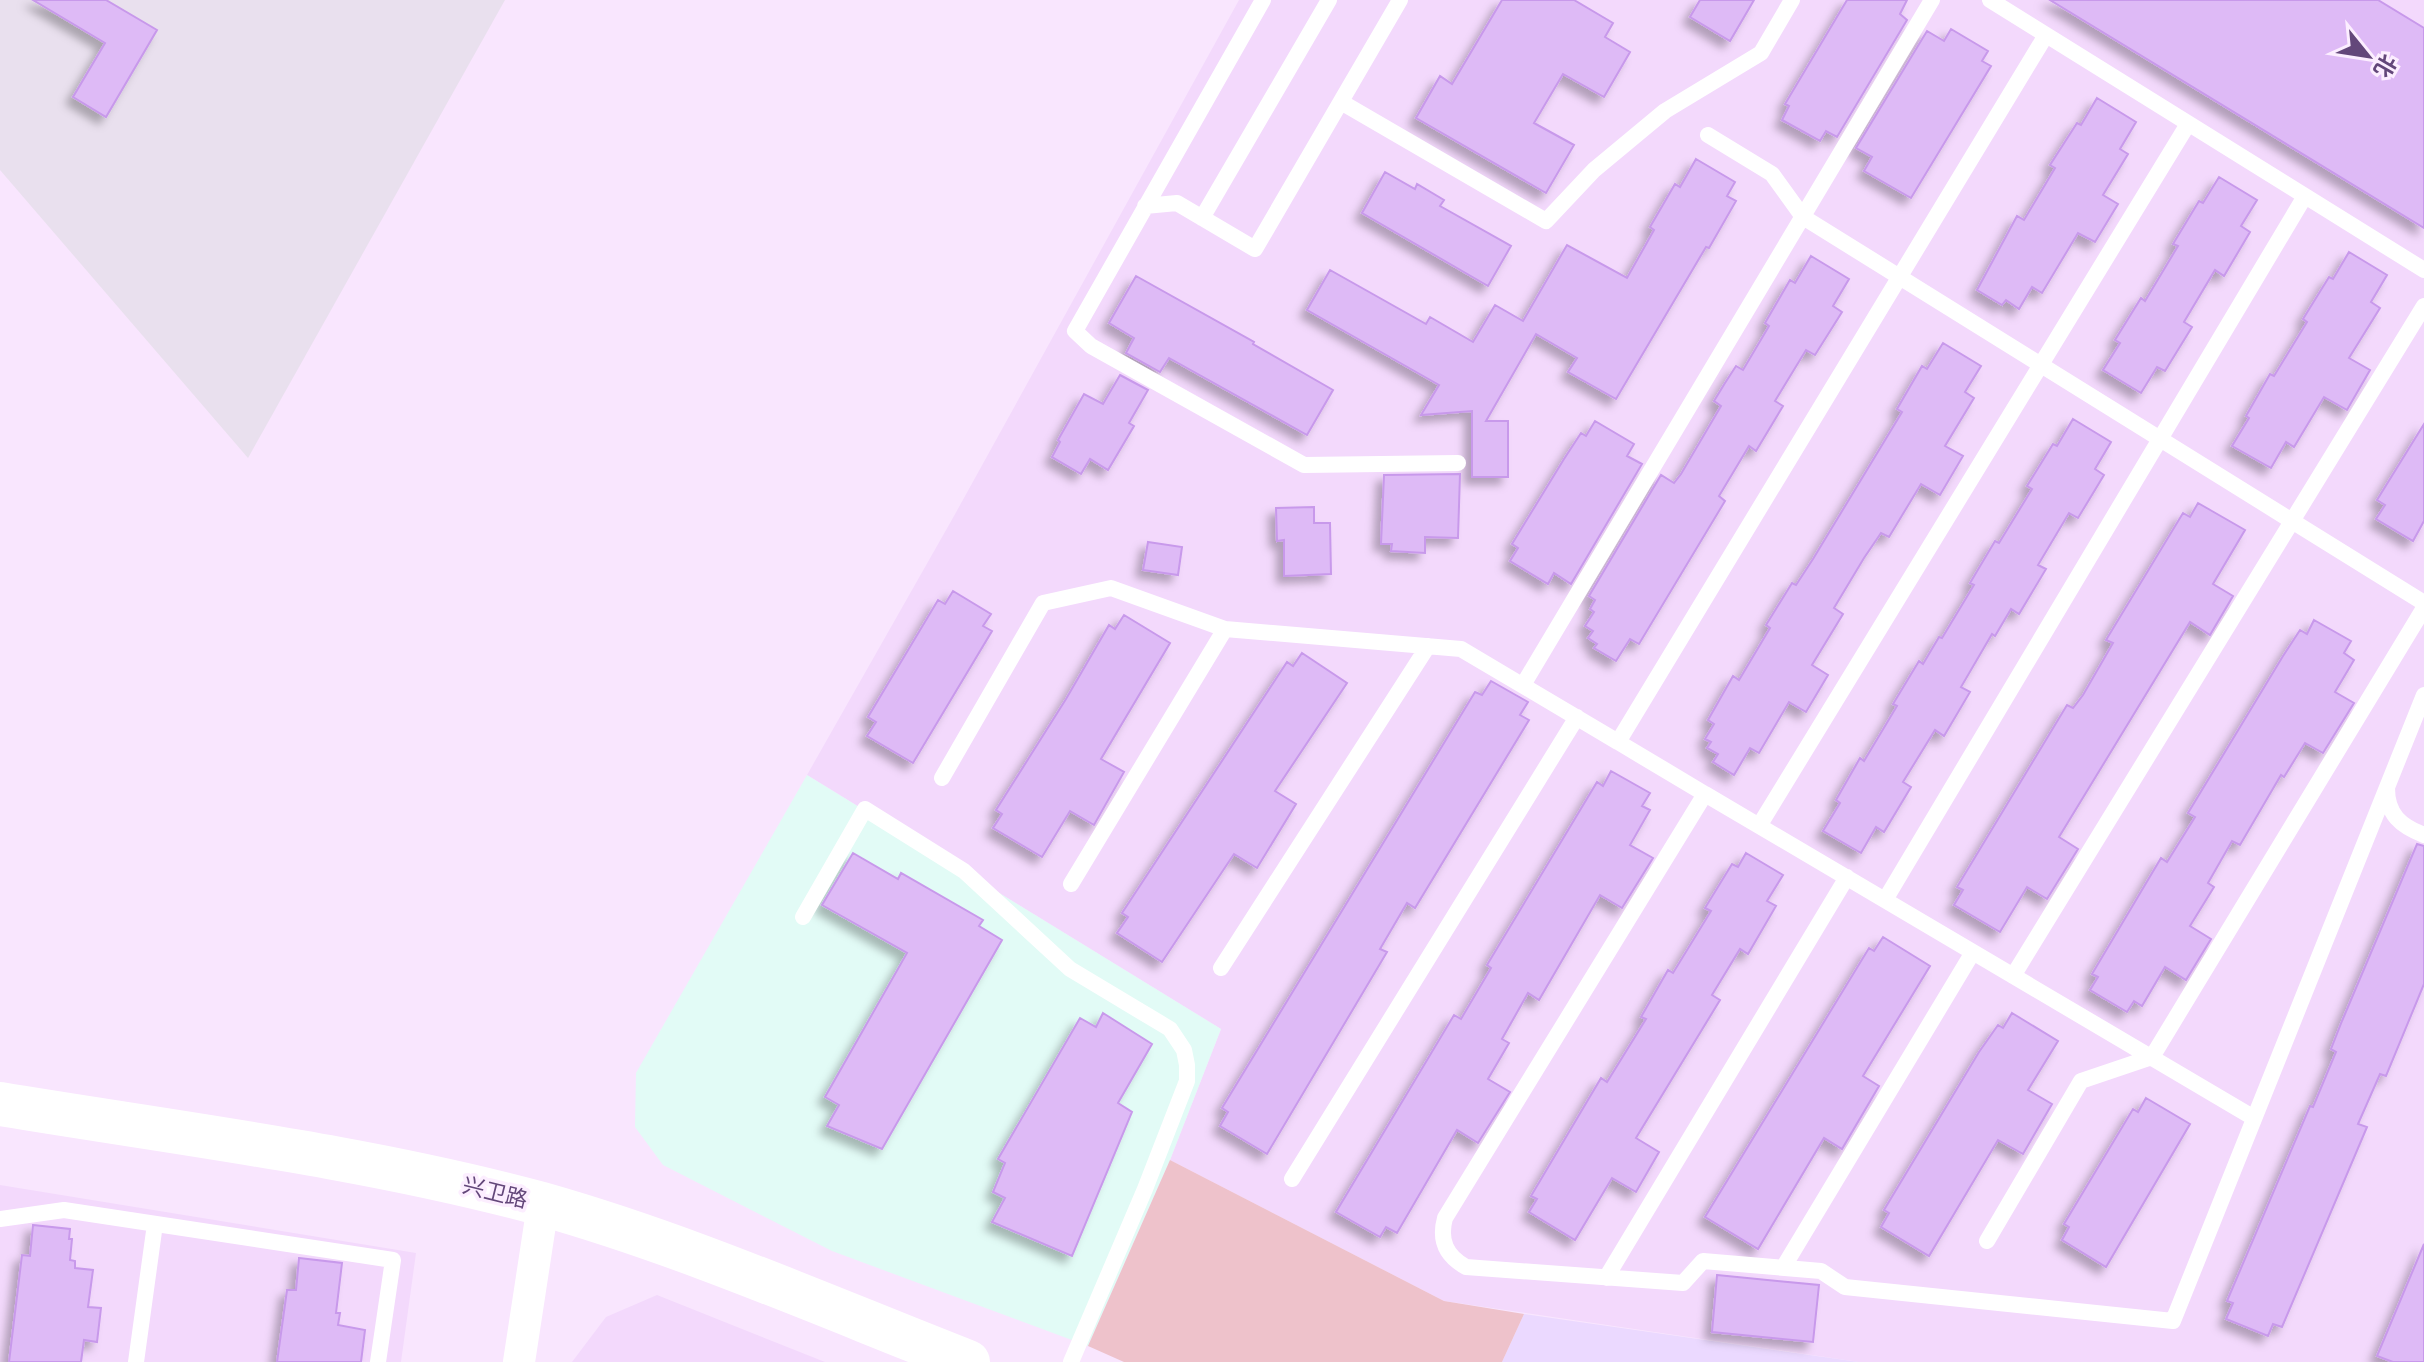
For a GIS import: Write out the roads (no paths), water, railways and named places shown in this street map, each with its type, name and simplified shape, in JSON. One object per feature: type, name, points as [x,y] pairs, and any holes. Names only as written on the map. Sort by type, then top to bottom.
[{"type":"street","name":"兴卫路","points":[[0,1104],[413,1172],[543,1205],[656,1241],[968,1362]]},
{"type":"street","points":[[519,1362],[543,1205]]},
{"type":"lane","points":[[1263,0],[1075,331],[1091,346],[1304,465],[1458,463]]},
{"type":"lane","points":[[1202,218],[1329,0]]},
{"type":"lane","points":[[1145,206],[1177,203],[1255,249],[1400,0]]},
{"type":"lane","points":[[1341,102],[1546,221],[1594,170],[1665,111],[1761,53],[1792,0]]},
{"type":"lane","points":[[1523,685],[1932,0]]},
{"type":"lane","points":[[1990,0],[2424,270]]},
{"type":"lane","points":[[1618,742],[2046,35]]},
{"type":"lane","points":[[1759,826],[2188,124]]},
{"type":"lane","points":[[1708,135],[1772,174],[1803,217],[2424,605],[2152,1057],[2081,1081],[1987,1241]]},
{"type":"lane","points":[[1885,900],[2305,196]]},
{"type":"lane","points":[[2013,976],[2424,306]]},
{"type":"lane","points":[[942,778],[1043,603],[1111,588],[1225,629],[1461,649],[2254,1118]]},
{"type":"lane","points":[[1071,884],[1225,629]]},
{"type":"lane","points":[[1221,968],[1428,646]]},
{"type":"lane","points":[[1705,794],[1445,1218],[1442,1229],[1448,1252],[1466,1267],[1683,1283],[1703,1261],[1821,1271],[1845,1287],[2173,1321],[2424,695]]},
{"type":"lane","points":[[1292,1179],[1577,717]]},
{"type":"lane","points":[[2387,787],[2387,800],[2392,813],[2408,829],[2424,835]]},
{"type":"lane","points":[[803,917],[865,809],[964,871],[1070,969],[1160,1021],[1178,1038],[1187,1065],[1187,1081],[1071,1362]]},
{"type":"lane","points":[[1606,1278],[1847,877]]},
{"type":"lane","points":[[1783,1268],[1973,952]]},
{"type":"lane","points":[[0,1219],[64,1210],[393,1260],[378,1362]]},
{"type":"lane","points":[[136,1362],[155,1224]]}]
